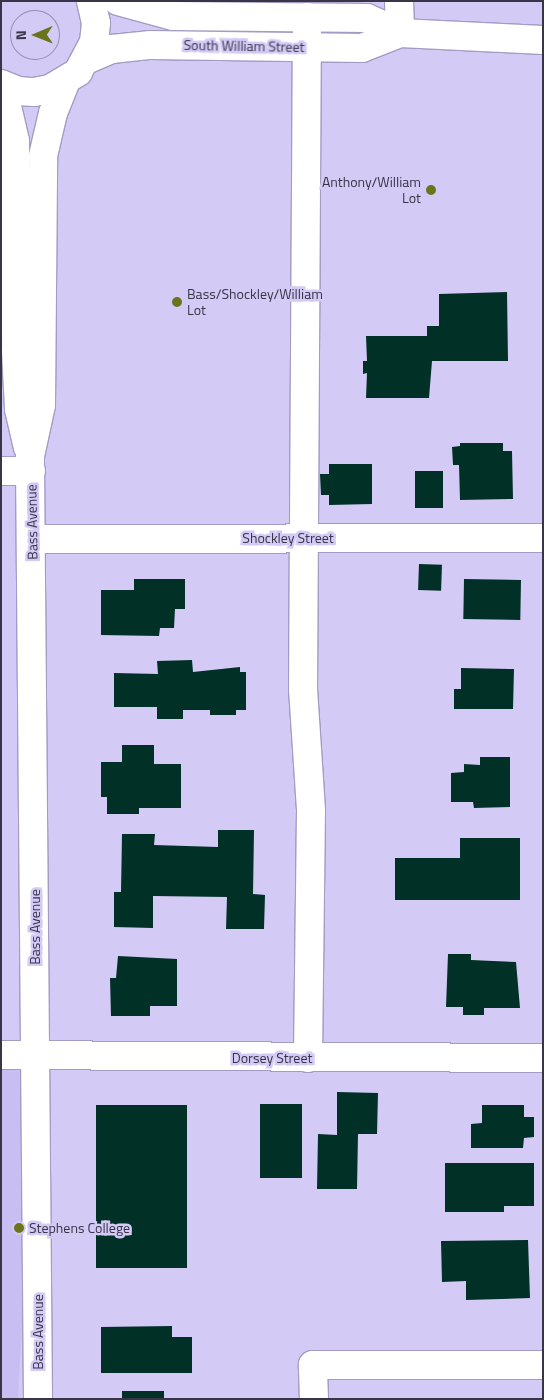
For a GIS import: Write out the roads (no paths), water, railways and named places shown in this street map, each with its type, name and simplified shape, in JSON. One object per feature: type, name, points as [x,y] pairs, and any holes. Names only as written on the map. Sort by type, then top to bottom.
[{"type":"street","points":[[2,84],[34,92],[65,83],[88,59],[96,23],[91,1]]},
{"type":"street","name":"South William Street","points":[[118,1],[173,16],[367,18],[400,33],[543,40]]},
{"type":"street","points":[[399,1],[400,33]]},
{"type":"street","points":[[307,17],[304,689],[311,811],[308,1058]]},
{"type":"street","name":"South William Street","points":[[88,59],[112,49],[151,45],[362,48],[400,33]]},
{"type":"street","name":"Bass Avenue","points":[[30,464],[40,405],[43,156],[53,113],[65,83]]},
{"type":"street","name":"Bass Avenue","points":[[2,84],[15,141],[18,399],[30,464],[38,1399]]},
{"type":"street","points":[[1,471],[30,464]]},
{"type":"street","name":"Shockley Street","points":[[32,539],[543,538]]},
{"type":"street","name":"Dorsey Street","points":[[1,1055],[36,1058],[543,1058]]},
{"type":"street","points":[[314,1399],[313,1365],[543,1365]]},
{"type":"place","name":"Anthony/William Lot","points":[[431,190]]},
{"type":"place","name":"Bass/Shockley/William Lot","points":[[177,302]]},
{"type":"place","name":"Stephens College","points":[[19,1228]]}]
